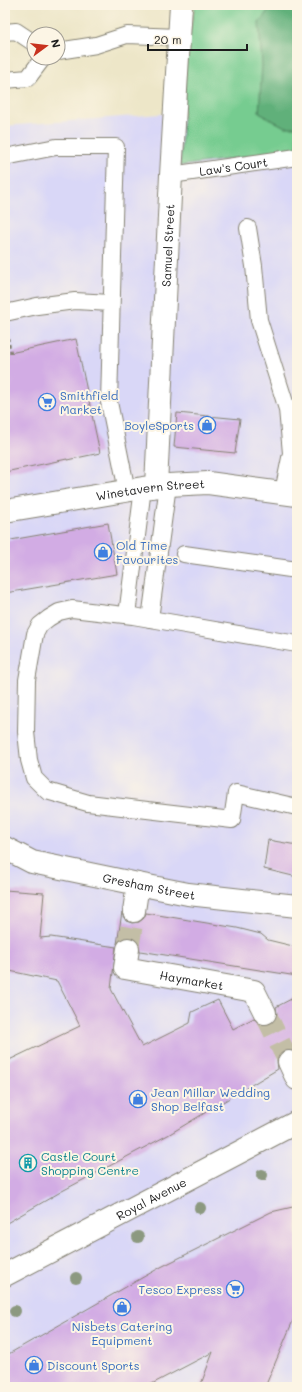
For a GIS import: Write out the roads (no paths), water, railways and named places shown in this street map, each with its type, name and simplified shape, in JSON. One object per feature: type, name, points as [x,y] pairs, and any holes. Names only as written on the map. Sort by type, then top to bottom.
[{"type":"street","name":"Samuel Street","points":[[148,487],[181,5]]},
{"type":"street","name":"Winetavern Street","points":[[5,511],[148,487],[208,483],[290,493]]},
{"type":"street","name":"Gresham Street","points":[[5,848],[32,862],[188,894],[297,906]]},
{"type":"street","points":[[134,911],[138,884]]},
{"type":"street","name":"Haymarket","points":[[128,949],[125,968],[254,991],[265,1013]]},
{"type":"street","name":"Royal Avenue","points":[[5,1275],[297,1122]]},
{"type":"lane","points":[[5,32],[16,31],[26,38]]},
{"type":"lane","points":[[66,50],[96,46],[127,35],[179,37]]},
{"type":"lane","points":[[5,80],[28,78],[37,66]]},
{"type":"lane","points":[[5,157],[56,147],[116,147],[109,402],[148,487],[150,619]]},
{"type":"lane","name":"Law's Court","points":[[170,175],[297,157]]},
{"type":"lane","points":[[248,228],[254,266],[259,320],[287,409],[290,453],[290,493]]},
{"type":"lane","points":[[5,313],[37,306],[76,301],[112,303]]},
{"type":"lane","points":[[127,615],[148,487]]},
{"type":"lane","points":[[184,554],[297,570]]},
{"type":"lane","points":[[297,644],[127,615],[72,609],[59,612],[40,625],[36,634],[27,680],[26,732],[29,760],[34,778],[47,791],[88,803],[232,820],[236,793],[297,807]]},
{"type":"tunnel","points":[[128,949],[134,911]]},
{"type":"tunnel","points":[[265,1013],[289,1062]]},
{"type":"place","name":"Smithfield Market","points":[[47,402]]},
{"type":"place","name":"BoyleSports","points":[[207,425]]},
{"type":"place","name":"Old Time Favourites","points":[[103,552]]},
{"type":"place","name":"Jean Millar Wedding Shop Belfast","points":[[138,1099]]},
{"type":"place","name":"Castle Court Shopping Centre","points":[[28,1163]]},
{"type":"place","name":"Tesco Express","points":[[235,1289]]},
{"type":"place","name":"Nisbets Catering Equipment","points":[[122,1307]]},
{"type":"place","name":"Discount Sports","points":[[34,1365]]}]
